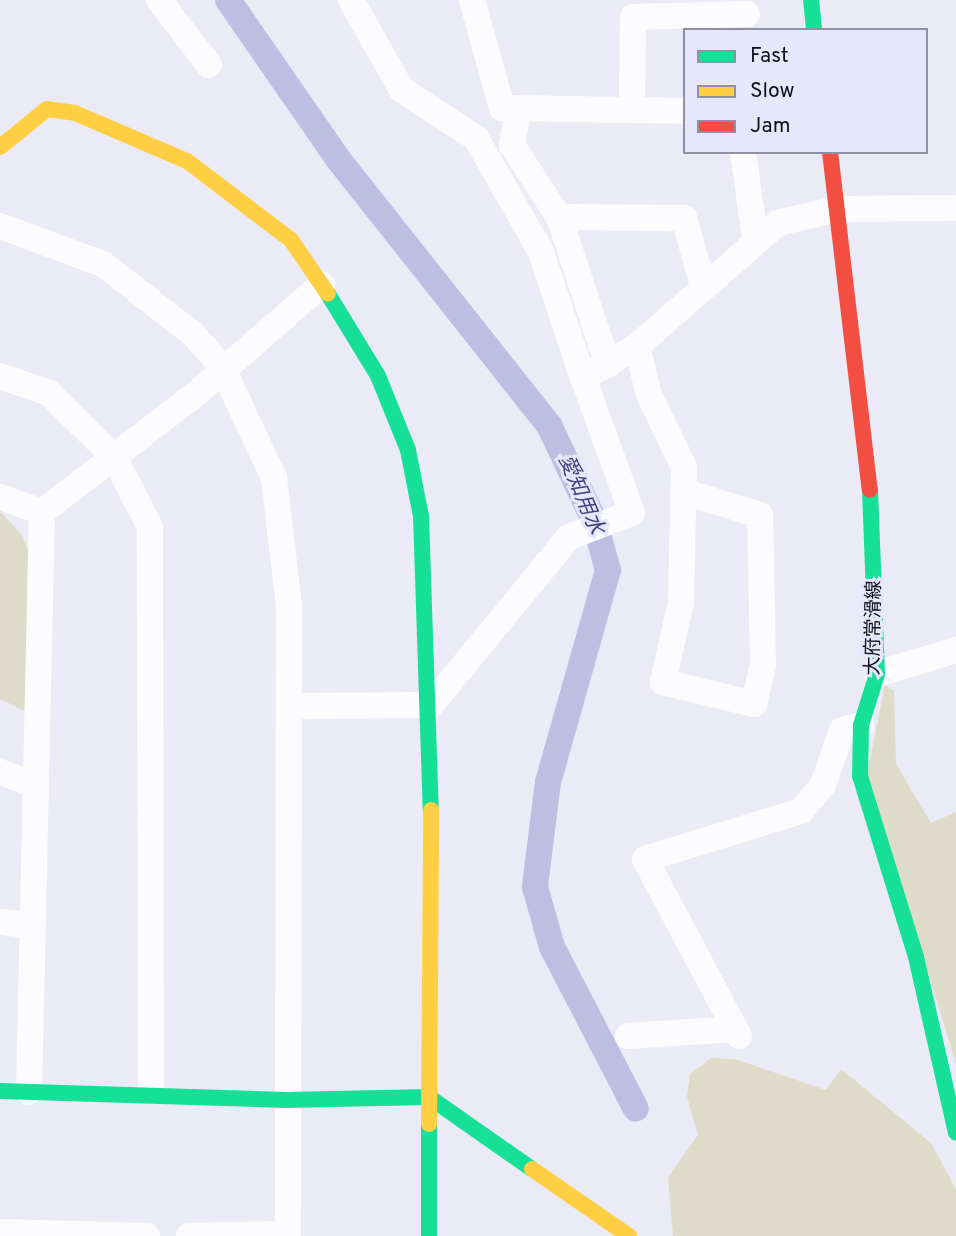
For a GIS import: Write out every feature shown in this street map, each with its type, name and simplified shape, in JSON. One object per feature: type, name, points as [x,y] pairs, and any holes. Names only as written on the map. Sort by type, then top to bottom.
[{"type":"street","points":[[159,0],[209,65]]},
{"type":"street","points":[[351,0],[402,90],[475,138],[541,252],[583,378],[633,506],[613,521],[569,537],[431,705]]},
{"type":"street","points":[[472,0],[494,94],[502,108],[683,111]]},
{"type":"street","points":[[811,0],[814,28]]},
{"type":"street","points":[[632,110],[633,17],[748,15]]},
{"type":"street","points":[[519,108],[512,145],[559,216],[608,365]]},
{"type":"street","points":[[0,147],[47,109],[100,124],[187,161],[237,196],[291,240],[322,284],[378,376],[408,450],[421,516],[431,705],[429,1236]]},
{"type":"street","points":[[743,154],[755,237]]},
{"type":"street","name":"大府常滑線","points":[[830,154],[874,526],[877,674],[861,725],[860,776],[916,957],[956,1133]]},
{"type":"street","points":[[583,378],[637,346],[755,237],[778,223],[837,209],[956,208]]},
{"type":"street","points":[[559,216],[684,218],[703,285]]},
{"type":"street","points":[[0,226],[103,264],[193,334],[222,367],[274,478],[284,531],[290,706],[286,1100],[288,1235],[190,1236]]},
{"type":"street","points":[[42,512],[114,457],[322,284]]},
{"type":"street","points":[[637,346],[649,395],[684,467],[685,492],[679,512],[681,602],[663,682],[754,704],[764,665],[760,515],[685,492]]},
{"type":"street","points":[[0,376],[49,393],[114,457],[150,527],[151,1091]]},
{"type":"street","points":[[0,497],[42,512]]},
{"type":"street","points":[[29,1092],[31,783],[42,719],[42,512]]},
{"type":"street","points":[[877,674],[956,650]]},
{"type":"street","points":[[290,706],[431,705]]},
{"type":"street","points":[[628,1036],[737,1032],[645,859],[801,811],[823,785],[842,730],[861,725]]},
{"type":"street","points":[[0,772],[31,783]]},
{"type":"street","points":[[0,922],[29,925]]},
{"type":"street","points":[[0,1091],[151,1091],[286,1100],[429,1097],[601,1228],[629,1236]]},
{"type":"street","points":[[0,1231],[41,1235],[147,1236]]},
{"type":"shaded area","points":[[0,511],[21,534],[40,577],[42,719],[0,699]]},
{"type":"shaded area","points":[[885,685],[894,691],[896,764],[931,823],[956,812],[956,1064],[867,774]]},
{"type":"shaded area","points":[[711,1058],[735,1059],[826,1090],[841,1069],[932,1144],[956,1190],[956,1236],[673,1236],[668,1177],[698,1135],[687,1097],[690,1074]]},
{"type":"waterway","name":"愛知用水","points":[[228,0],[338,159],[549,425],[594,520],[608,570],[548,782],[535,887],[552,947],[636,1109]]},
{"type":"traffic: fast","points":[[811,0],[814,28]]},
{"type":"traffic: fast","points":[[328,294],[378,376],[408,450],[421,516],[431,810]]},
{"type":"traffic: fast","points":[[870,490],[877,674],[861,725],[860,776],[916,957],[956,1133]]},
{"type":"traffic: fast","points":[[0,1091],[286,1100],[429,1097],[532,1169]]},
{"type":"traffic: fast","points":[[429,1124],[429,1236]]},
{"type":"traffic: slow","points":[[0,147],[47,109],[75,113],[187,161],[291,240],[328,294]]},
{"type":"traffic: slow","points":[[429,1124],[431,810]]},
{"type":"traffic: slow","points":[[532,1169],[629,1236]]},
{"type":"traffic: jam","points":[[830,154],[870,490]]}]
